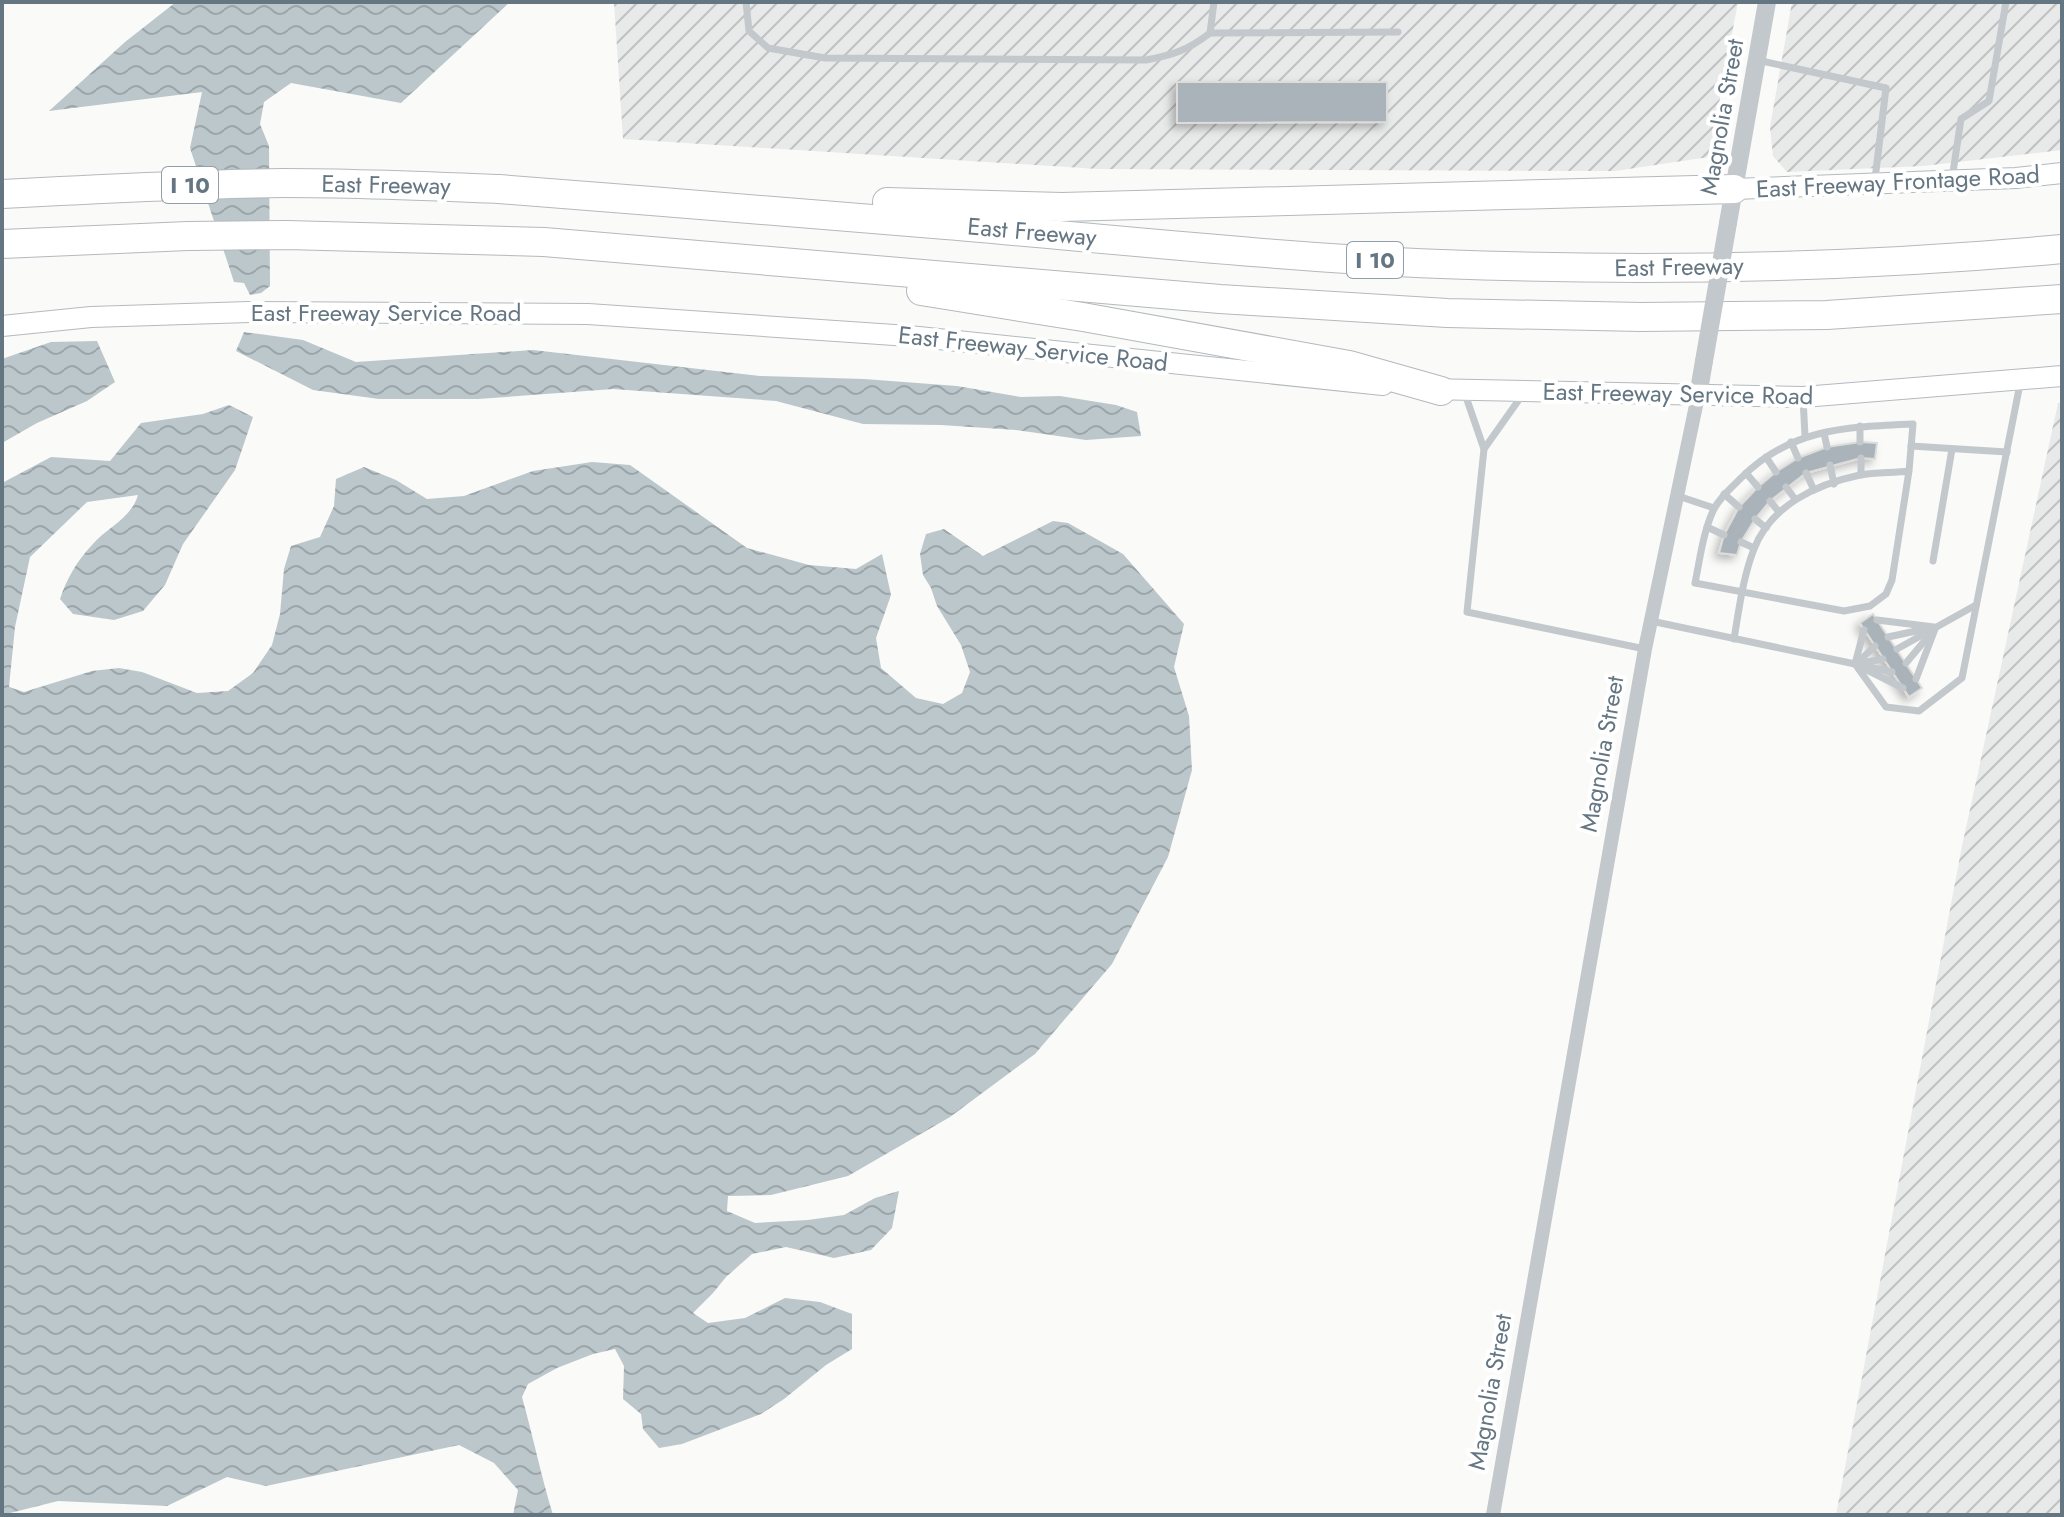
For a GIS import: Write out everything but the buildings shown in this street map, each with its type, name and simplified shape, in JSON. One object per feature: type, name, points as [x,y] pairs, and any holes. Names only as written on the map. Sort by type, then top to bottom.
[{"type":"highway","name":"East Freeway","points":[[2,194],[189,185],[379,184],[499,189],[1441,264],[1595,268],[1769,266],[1909,261],[2062,249]]},
{"type":"highway","points":[[690,205],[862,202],[1076,207],[1734,189]]},
{"type":"highway","name":"East Freeway","points":[[2,244],[188,236],[378,236],[544,242],[1233,300],[1460,314],[1641,317],[1827,315],[2062,299]]},
{"type":"highway","points":[[707,257],[1083,317],[1349,365],[1453,391]]},
{"type":"main road","name":"East Freeway Frontage Road","points":[[1734,189],[1951,182],[2062,173]]},
{"type":"main road","name":"East Freeway Service Road","points":[[2,326],[91,317],[249,312],[588,314],[909,336],[1453,391],[1803,397],[2062,376]]},
{"type":"street","name":"Magnolia Street","points":[[1493,1515],[1645,649],[1698,396],[1767,2]]},
{"type":"lane","points":[[746,2],[749,31],[768,48],[825,58],[1146,60],[1190,48],[1210,33],[1398,32]]},
{"type":"lane","points":[[1210,33],[1214,2]]},
{"type":"lane","points":[[1951,182],[1961,119],[1989,101],[2006,2]]},
{"type":"lane","points":[[1757,60],[1886,88],[1874,185]]},
{"type":"lane","points":[[1855,664],[1886,707],[1919,711],[1962,678],[2020,379]]},
{"type":"lane","points":[[1453,391],[1484,449]]},
{"type":"lane","points":[[1524,392],[1484,449],[1467,612],[1645,649]]},
{"type":"lane","points":[[1803,397],[1805,436]]},
{"type":"lane","points":[[1913,424],[1892,580],[1886,594],[1870,606],[1844,611],[1695,583],[1707,527],[1714,508],[1724,494],[1766,457],[1805,436],[1824,433],[1860,426],[1913,424]]},
{"type":"lane","points":[[1860,426],[1860,442]]},
{"type":"lane","points":[[1824,433],[1827,447]]},
{"type":"lane","points":[[1791,442],[1798,458]]},
{"type":"lane","points":[[1911,446],[2007,452]]},
{"type":"lane","points":[[1933,561],[1952,449]]},
{"type":"lane","points":[[1766,457],[1776,472]]},
{"type":"lane","points":[[1861,458],[1861,475]]},
{"type":"lane","points":[[1830,465],[1834,484]]},
{"type":"lane","points":[[1734,639],[1754,548],[1779,512],[1795,499],[1814,490],[1861,475],[1909,471]]},
{"type":"lane","points":[[1746,473],[1758,487]]},
{"type":"lane","points":[[1806,473],[1814,490]]},
{"type":"lane","points":[[1786,487],[1795,499]]},
{"type":"lane","points":[[1724,494],[1739,507]]},
{"type":"lane","points":[[1677,496],[1714,508]]},
{"type":"lane","points":[[1770,501],[1779,512]]},
{"type":"lane","points":[[1755,519],[1766,528]]},
{"type":"lane","points":[[1707,527],[1724,535]]},
{"type":"lane","points":[[1741,542],[1754,548]]},
{"type":"lane","points":[[1897,649],[1976,605]]},
{"type":"lane","points":[[1877,620],[1936,627]]},
{"type":"lane","points":[[1651,621],[1892,672]]},
{"type":"lane","points":[[1888,637],[1936,627]]},
{"type":"lane","points":[[1906,663],[1936,627]]},
{"type":"lane","points":[[1916,679],[1936,627]]},
{"type":"lane","points":[[1855,664],[1864,630]]},
{"type":"lane","points":[[1855,664],[1875,646]]},
{"type":"lane","points":[[1855,664],[1883,659]]},
{"type":"lane","points":[[1855,664],[1903,688]]},
{"type":"shaded area","points":[[614,2],[1738,2],[1709,157],[1615,171],[1098,169],[623,139]]},
{"type":"shaded area","points":[[1792,2],[2062,2],[2062,150],[1923,166],[1787,172],[1773,156],[1770,127]]},
{"type":"shaded area","points":[[2058,403],[2062,403],[2062,1515],[1836,1515],[1961,851]]},
{"type":"water","points":[[176,2],[510,2],[401,103],[291,83],[264,102],[260,124],[269,146],[270,286],[261,293],[250,295],[244,283],[234,282],[190,148],[202,92],[49,111],[125,42]]},
{"type":"water","points":[[244,332],[303,340],[356,362],[533,350],[760,376],[864,379],[957,386],[1021,397],[1060,396],[1116,405],[1137,412],[1141,436],[1086,440],[1016,430],[863,424],[776,401],[613,389],[478,399],[379,399],[313,390],[236,351]]},
{"type":"water","points":[[97,341],[115,382],[87,401],[37,423],[2,443],[2,359],[51,342]]},
{"type":"water","points":[[229,405],[253,417],[235,470],[183,544],[165,585],[143,611],[114,620],[73,614],[60,599],[82,557],[130,510],[138,495],[87,502],[30,557],[15,627],[9,687],[24,692],[92,671],[119,668],[142,672],[197,693],[228,691],[253,673],[272,645],[280,614],[284,569],[291,546],[320,537],[334,506],[336,479],[364,467],[396,480],[427,499],[464,496],[533,471],[592,462],[630,465],[747,548],[809,565],[856,569],[882,554],[891,595],[876,638],[881,668],[916,698],[943,704],[962,693],[970,672],[961,645],[937,606],[923,575],[920,554],[926,534],[944,529],[983,556],[1053,521],[1068,523],[1123,554],[1184,624],[1174,667],[1189,716],[1192,770],[1168,857],[1112,964],[1035,1054],[950,1117],[848,1176],[771,1195],[728,1196],[727,1211],[755,1223],[844,1215],[875,1198],[899,1191],[892,1228],[871,1250],[834,1258],[786,1247],[752,1254],[693,1313],[708,1323],[745,1318],[785,1298],[820,1302],[852,1314],[852,1349],[761,1414],[682,1444],[659,1448],[643,1429],[641,1414],[623,1399],[624,1366],[615,1349],[557,1368],[528,1384],[522,1397],[553,1515],[513,1515],[518,1490],[494,1463],[459,1445],[266,1486],[227,1477],[167,1506],[58,1501],[2,1515],[2,483],[51,457],[110,461],[141,423],[203,414]]}]
